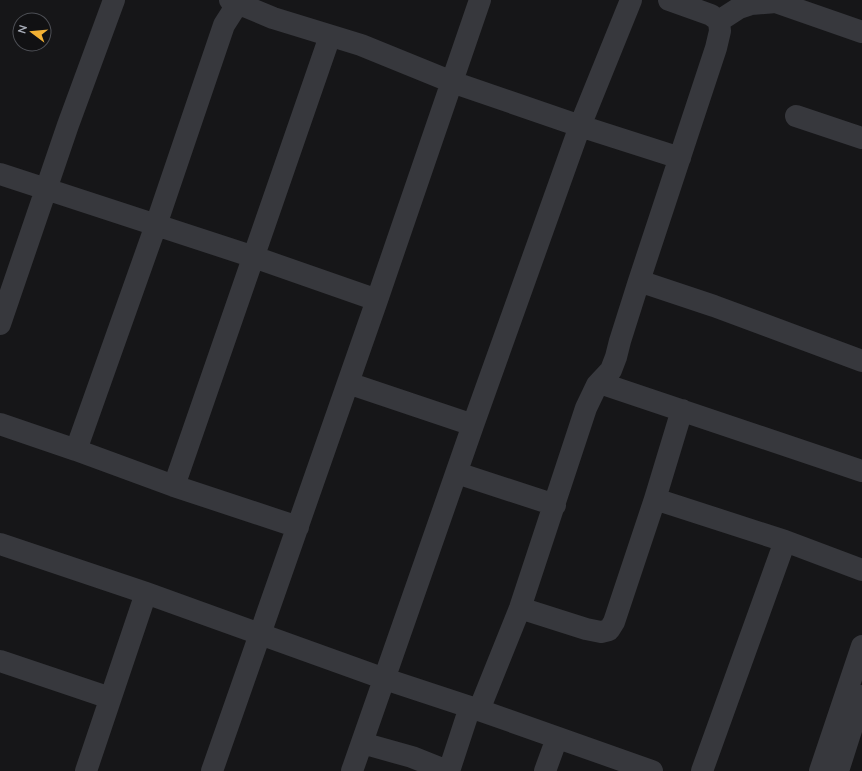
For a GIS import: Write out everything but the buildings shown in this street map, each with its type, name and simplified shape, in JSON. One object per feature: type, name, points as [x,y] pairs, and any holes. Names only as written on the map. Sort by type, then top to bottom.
[{"type":"street","points":[[0,324],[68,124],[114,0]]},
{"type":"street","points":[[212,771],[377,300],[480,0]]},
{"type":"street","points":[[352,771],[473,425],[580,126],[631,0]]},
{"type":"street","points":[[362,743],[412,757],[448,771],[474,709],[520,608],[586,408],[592,394],[612,370],[639,281],[716,48],[720,31],[719,21],[712,15],[668,0]]},
{"type":"street","points":[[76,450],[156,225],[224,25],[234,1],[273,18],[361,45],[452,82],[580,126],[680,158]]},
{"type":"street","points":[[719,21],[738,8],[752,4],[776,2],[862,32]]},
{"type":"street","points":[[174,486],[330,36]]},
{"type":"street","points":[[796,116],[862,138]]},
{"type":"street","points":[[0,174],[254,257],[377,300]]},
{"type":"street","points":[[639,281],[714,306],[862,361]]},
{"type":"street","points":[[348,383],[473,425]]},
{"type":"street","points":[[600,383],[862,471]]},
{"type":"street","points":[[520,608],[586,629],[601,632],[609,630],[614,622],[682,410]]},
{"type":"street","points":[[0,424],[174,486],[298,527]]},
{"type":"street","points":[[457,473],[555,505]]},
{"type":"street","points":[[655,498],[785,541],[862,570]]},
{"type":"street","points":[[702,771],[785,541]]},
{"type":"street","points":[[0,544],[652,771]]},
{"type":"street","points":[[86,771],[146,594]]},
{"type":"street","points":[[837,770],[862,646]]},
{"type":"street","points":[[0,661],[110,698]]},
{"type":"street","points":[[837,770],[862,696]]},
{"type":"street","points":[[545,771],[557,738]]}]
